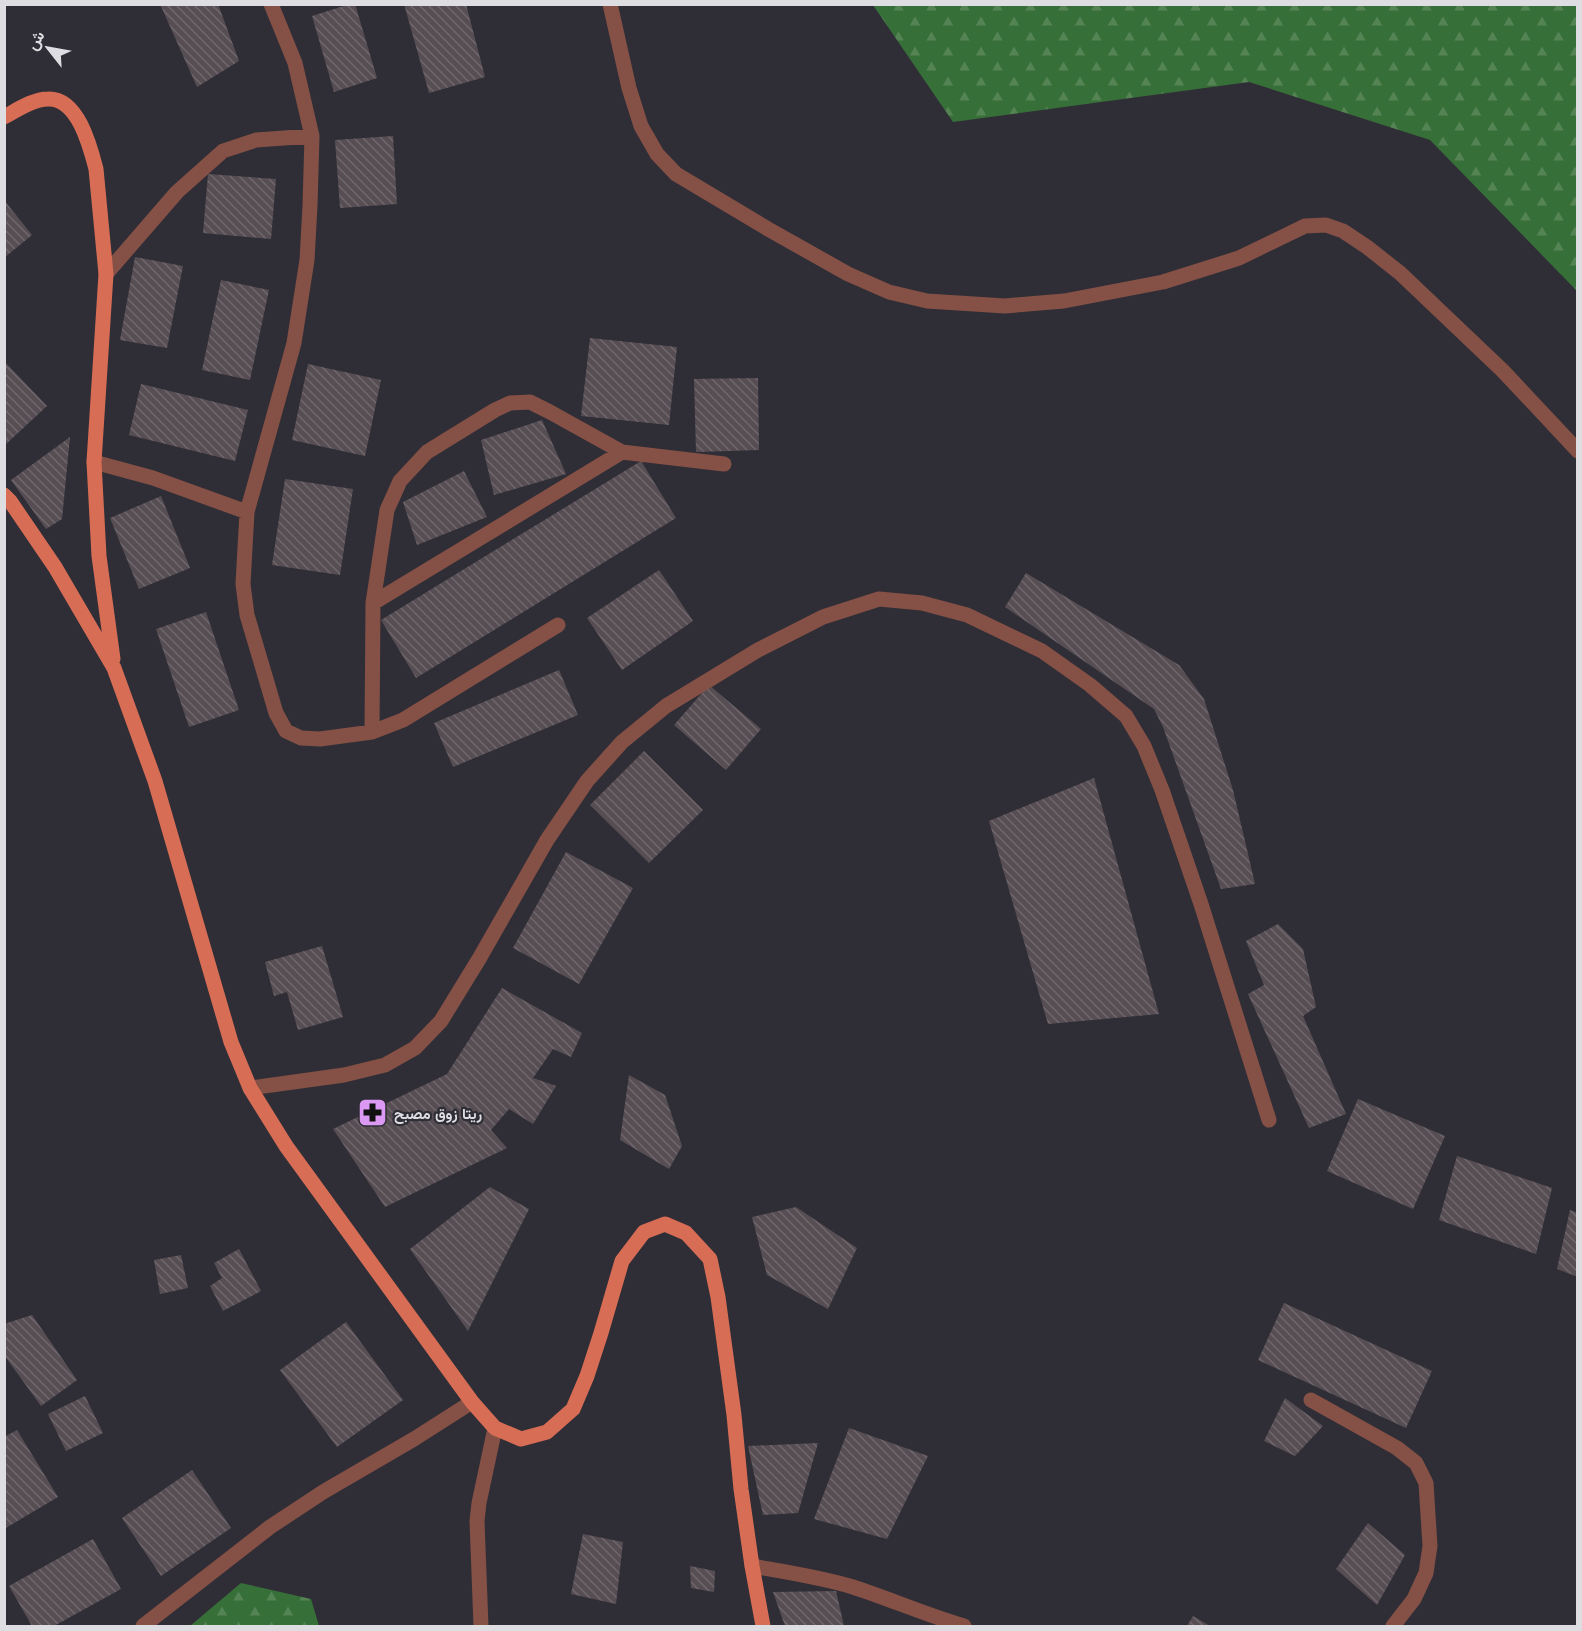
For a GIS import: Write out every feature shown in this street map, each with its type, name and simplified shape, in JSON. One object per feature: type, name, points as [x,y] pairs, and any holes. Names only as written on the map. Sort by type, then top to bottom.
[{"type":"main road","points":[[4,117],[28,104],[49,98],[61,102],[73,112],[82,125],[96,169],[106,274],[94,462],[99,556],[114,668]]},
{"type":"main road","points":[[4,495],[55,567],[114,668],[155,781],[231,1042],[250,1088],[286,1146],[472,1402],[495,1428],[521,1439],[547,1432],[573,1409],[598,1344],[622,1261],[644,1232],[665,1224],[686,1233],[710,1259],[718,1297],[734,1415],[741,1489],[763,1626]]},
{"type":"street","points":[[271,4],[294,63],[312,136],[307,260],[294,343],[247,512],[243,584],[247,615],[276,713],[286,731],[301,738],[320,739],[372,732],[403,720],[558,625]]},
{"type":"street","points":[[609,4],[629,88],[641,126],[657,154],[676,174],[848,274],[889,292],[927,301],[1005,306],[1064,301],[1163,282],[1239,258],[1305,226],[1326,225],[1343,231],[1400,273],[1503,371],[1578,451]]},
{"type":"street","points":[[106,274],[177,192],[223,151],[256,140],[312,136]]},
{"type":"street","points":[[372,732],[372,603],[387,510],[400,481],[427,452],[495,410],[510,403],[530,402],[622,453],[724,464]]},
{"type":"street","points":[[372,603],[622,453]]},
{"type":"street","points":[[94,462],[153,478],[247,512]]},
{"type":"street","points":[[250,1088],[344,1075],[385,1065],[415,1048],[441,1021],[480,959],[547,840],[587,781],[622,742],[666,706],[758,650],[823,617],[879,599],[922,603],[967,615],[1042,651],[1090,685],[1126,716],[1144,746],[1162,790],[1201,904],[1269,1120]]},
{"type":"street","points":[[1311,1400],[1397,1448],[1416,1463],[1426,1483],[1430,1546],[1426,1573],[1414,1599],[1393,1626]]},
{"type":"street","points":[[143,1626],[270,1527],[323,1492],[472,1402]]},
{"type":"street","points":[[481,1626],[477,1521],[495,1428]]},
{"type":"street","points":[[752,1566],[851,1586],[935,1618],[963,1626]]},
{"type":"green space","points":[[873,5],[1577,5],[1577,291],[1430,140],[1249,82],[953,122]]},
{"type":"green space","points":[[241,1583],[311,1599],[319,1626],[190,1626]]},
{"type":"building","points":[[160,4],[218,4],[239,61],[197,87]]},
{"type":"building","points":[[355,4],[377,78],[334,92],[312,16]]},
{"type":"building","points":[[404,4],[466,4],[485,77],[429,93]]},
{"type":"building","points":[[393,136],[397,204],[340,208],[335,140]]},
{"type":"building","points":[[208,174],[276,179],[271,239],[203,233]]},
{"type":"building","points":[[4,200],[32,235],[4,258]]},
{"type":"building","points":[[135,257],[183,266],[167,348],[120,340]]},
{"type":"building","points":[[221,280],[269,290],[250,380],[202,370]]},
{"type":"building","points":[[590,338],[677,347],[669,425],[581,416]]},
{"type":"building","points":[[4,361],[47,406],[4,446]]},
{"type":"building","points":[[308,364],[381,380],[365,456],[292,440]]},
{"type":"building","points":[[758,378],[759,450],[696,452],[694,379]]},
{"type":"building","points":[[141,384],[248,410],[235,461],[129,435]]},
{"type":"building","points":[[542,420],[566,474],[494,495],[481,440]]},
{"type":"building","points":[[70,437],[62,519],[46,529],[11,480]]},
{"type":"building","points":[[641,461],[676,518],[416,678],[381,620]]},
{"type":"building","points":[[464,471],[487,517],[417,545],[403,502]]},
{"type":"building","points":[[285,479],[353,489],[340,575],[272,565]]},
{"type":"building","points":[[161,496],[190,568],[139,589],[110,518]]},
{"type":"building","points":[[659,570],[693,621],[622,670],[587,618]]},
{"type":"building","points":[[1026,573],[1179,665],[1204,699],[1233,790],[1255,884],[1221,889],[1163,727],[1154,709],[1005,607]]},
{"type":"building","points":[[206,612],[239,710],[189,727],[156,629]]},
{"type":"building","points":[[559,670],[578,715],[453,767],[434,723]]},
{"type":"building","points":[[709,685],[761,729],[726,770],[674,725]]},
{"type":"building","points":[[644,751],[703,810],[649,863],[590,805]]},
{"type":"building","points":[[1094,778],[1159,1014],[1048,1024],[989,821]]},
{"type":"building","points":[[566,852],[633,888],[579,984],[513,948]]},
{"type":"building","points":[[1278,924],[1303,949],[1316,1007],[1303,1016],[1346,1114],[1309,1128],[1248,994],[1264,985],[1246,941]]},
{"type":"building","points":[[322,946],[343,1017],[298,1030],[287,992],[274,996],[265,962]]},
{"type":"building","points":[[502,988],[582,1033],[571,1057],[553,1049],[533,1078],[556,1086],[533,1124],[509,1109],[491,1130],[507,1148],[385,1207],[333,1129],[447,1074]]},
{"type":"building","points":[[629,1075],[665,1095],[682,1146],[669,1169],[620,1140]]},
{"type":"building","points":[[1358,1099],[1445,1136],[1413,1209],[1327,1171]]},
{"type":"building","points":[[1457,1156],[1552,1188],[1536,1254],[1439,1220]]},
{"type":"building","points":[[490,1187],[529,1209],[468,1331],[410,1249]]},
{"type":"building","points":[[796,1207],[857,1248],[828,1309],[767,1275],[752,1217]]},
{"type":"building","points":[[1570,1210],[1578,1213],[1578,1277],[1557,1269]]},
{"type":"building","points":[[239,1249],[261,1291],[223,1311],[210,1286],[222,1278],[214,1263]]},
{"type":"building","points":[[181,1255],[188,1288],[160,1294],[154,1260]]},
{"type":"building","points":[[1284,1303],[1432,1371],[1406,1428],[1258,1360]]},
{"type":"building","points":[[32,1315],[77,1380],[41,1406],[4,1355],[4,1324]]},
{"type":"building","points":[[346,1322],[403,1400],[337,1447],[280,1370]]},
{"type":"building","points":[[85,1396],[103,1433],[66,1451],[48,1414]]},
{"type":"building","points":[[1285,1398],[1323,1426],[1295,1456],[1264,1441]]},
{"type":"building","points":[[849,1428],[928,1456],[887,1539],[814,1519]]},
{"type":"building","points":[[17,1430],[58,1497],[4,1529],[4,1437]]},
{"type":"building","points":[[818,1443],[798,1513],[763,1515],[748,1446]]},
{"type":"building","points":[[192,1470],[231,1528],[161,1576],[122,1518]]},
{"type":"building","points":[[1368,1523],[1405,1555],[1377,1605],[1336,1569]]},
{"type":"building","points":[[583,1534],[623,1542],[616,1604],[571,1594]]},
{"type":"building","points":[[93,1539],[121,1589],[54,1626],[32,1626],[9,1586]]},
{"type":"building","points":[[690,1566],[715,1571],[714,1592],[691,1588]]},
{"type":"building","points":[[836,1591],[844,1626],[785,1626],[773,1592]]},
{"type":"building","points":[[1193,1616],[1210,1626],[1187,1626]]},
{"type":"place","name":"ريتا زوق مصبح","points":[[373,1113]]}]
